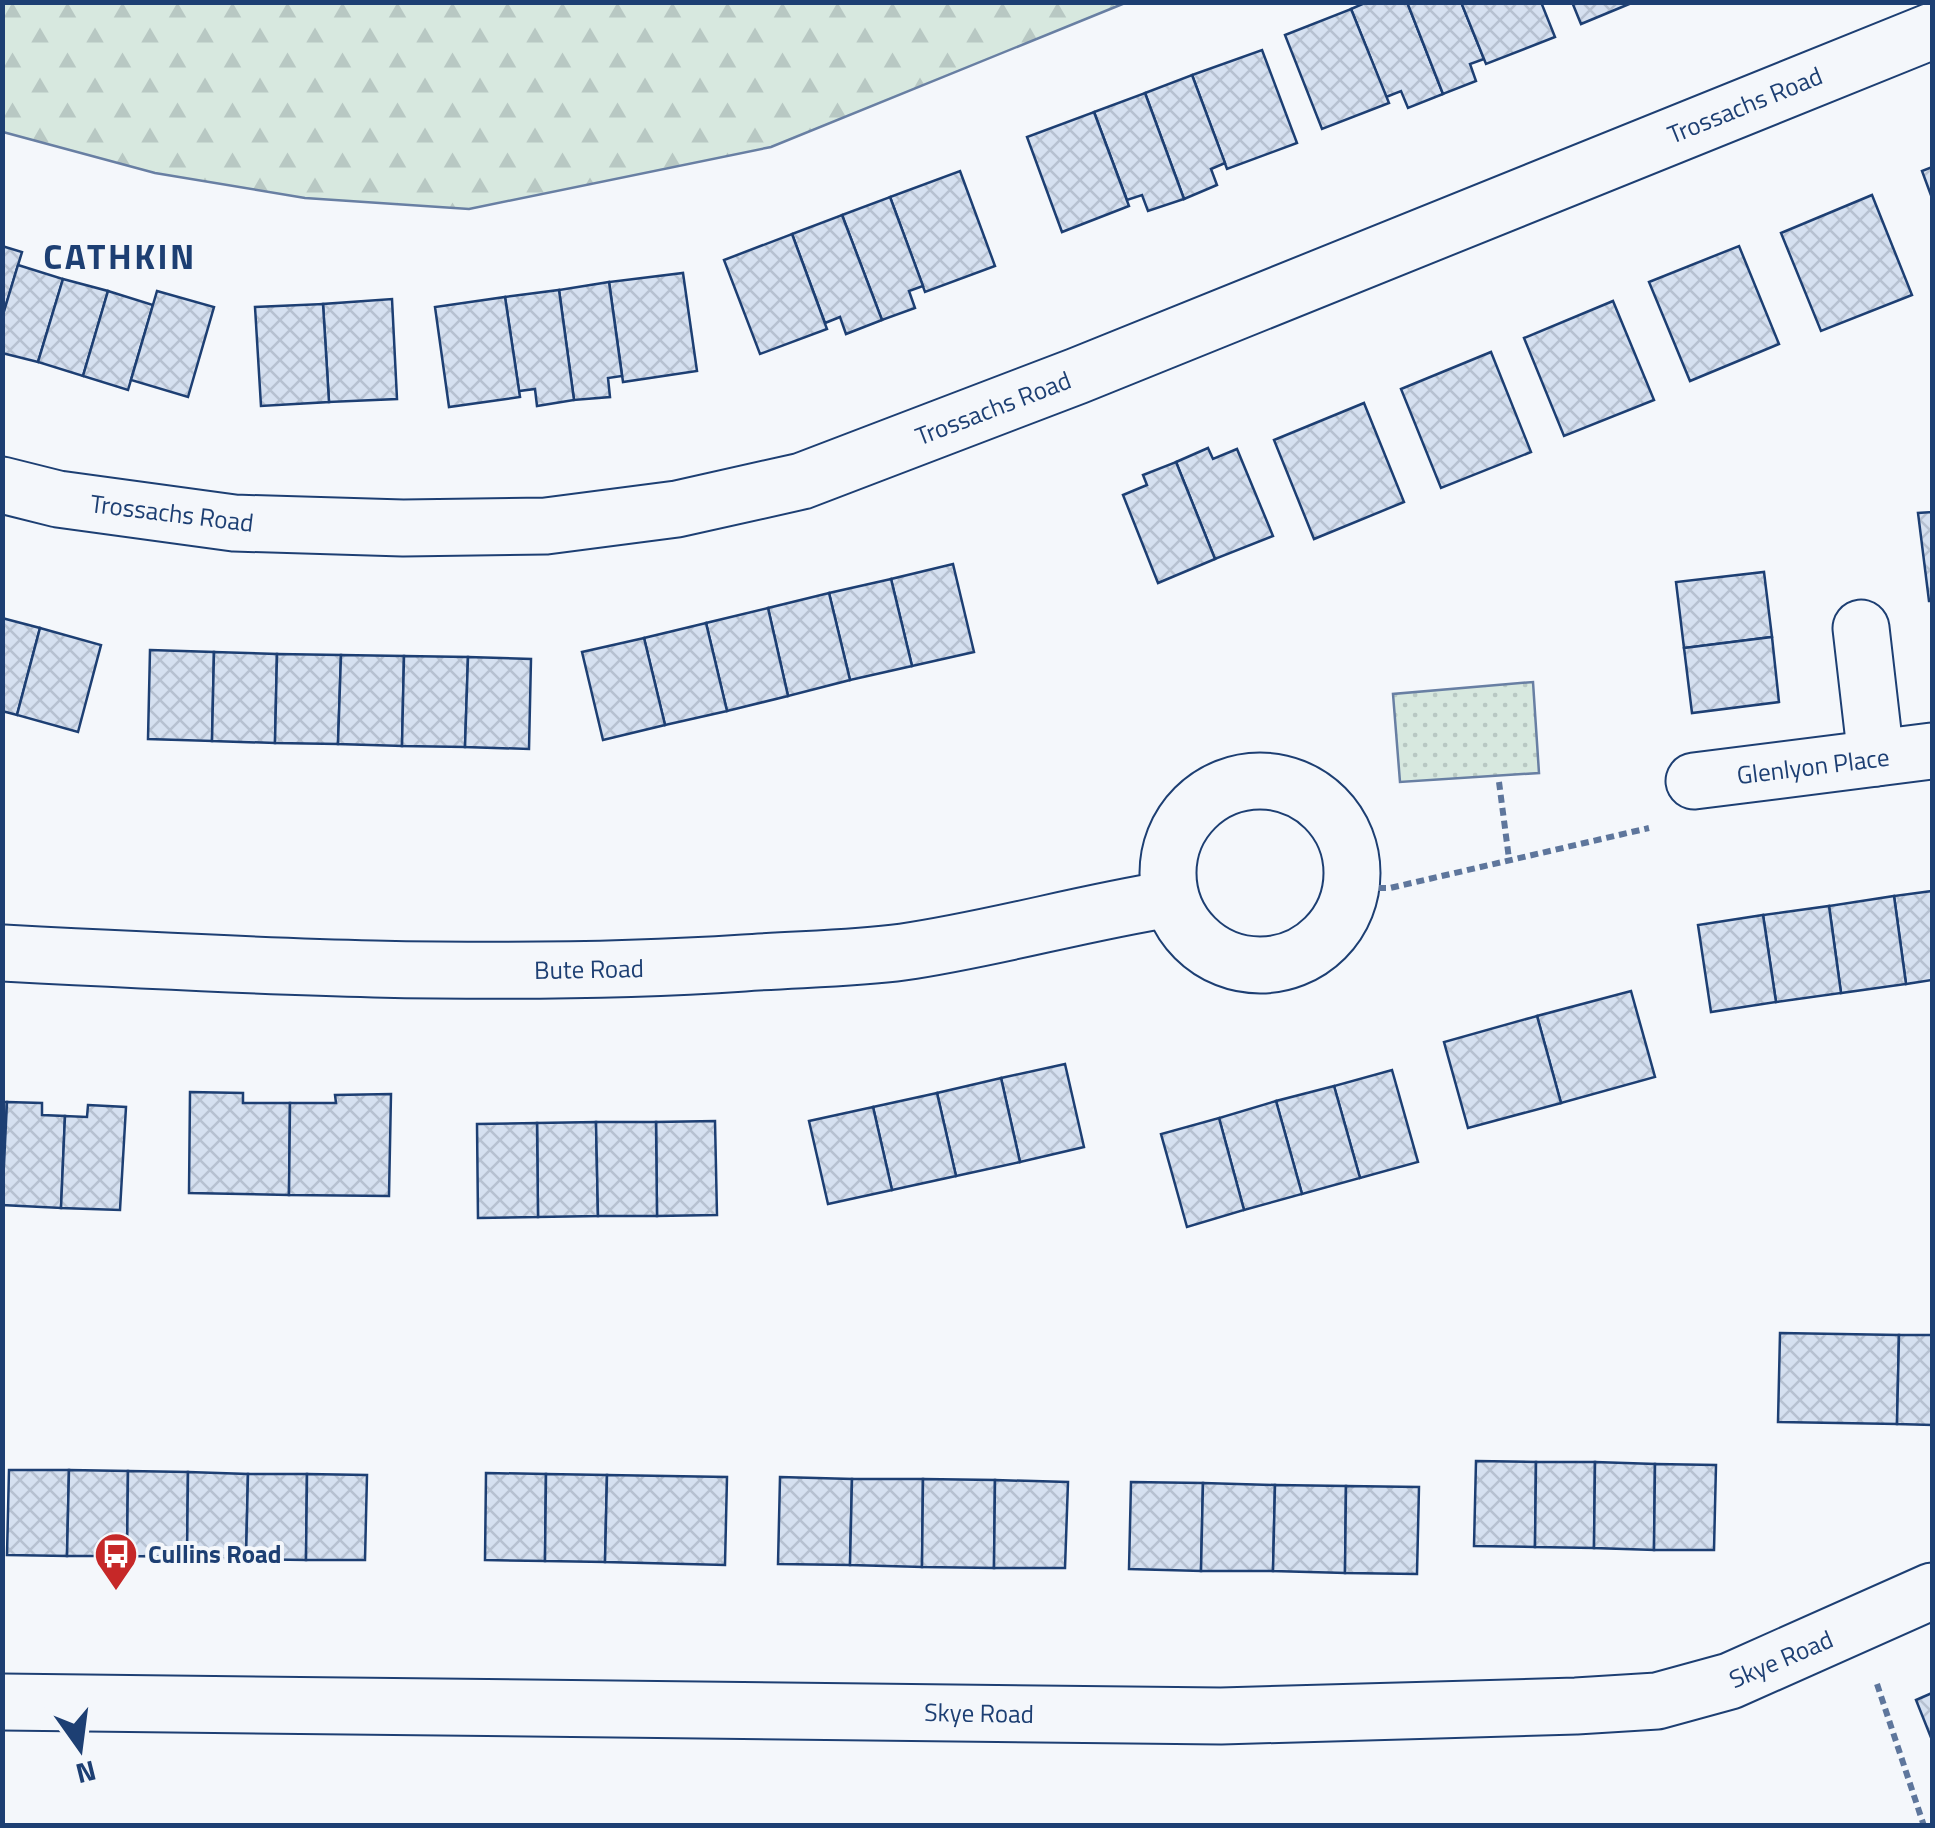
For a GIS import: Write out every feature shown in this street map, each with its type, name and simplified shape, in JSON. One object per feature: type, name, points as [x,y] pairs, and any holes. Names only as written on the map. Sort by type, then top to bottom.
[{"type":"street","name":"Trossachs Road","points":[[2,486],[58,499],[234,522],[403,528],[546,526],[677,509],[784,485],[1077,376],[1932,31]]},
{"type":"street","points":[[1860,628],[1876,758]]},
{"type":"street","name":"Glenlyon Place","points":[[1694,781],[1932,751]]},
{"type":"street","points":[[1255,780],[1296,787],[1330,810],[1350,848],[1352,888],[1336,927],[1305,955],[1265,966],[1224,959],[1190,935],[1170,899],[1168,857],[1184,818],[1215,791],[1255,780]]},
{"type":"street","name":"Bute Road","points":[[2,953],[292,968],[624,970],[901,952],[1170,899]]},
{"type":"street","name":"Skye Road","points":[[2,1702],[1222,1716],[1576,1706],[1657,1701],[1730,1682],[1932,1591]]},
{"type":"path","points":[[1352,888],[1390,888],[1680,822],[1694,781]]},
{"type":"path","points":[[1499,782],[1510,859]]},
{"type":"path","points":[[1857,1626],[1924,1826]]},
{"type":"green space","points":[[2,3],[1125,3],[771,147],[469,209],[305,198],[155,173],[3,132]]},
{"type":"green space","points":[[1533,682],[1539,773],[1400,782],[1393,694]]},
{"type":"building","points":[[1367,2],[1407,2],[1443,94],[1408,108],[1401,91],[1386,97],[1351,9]]},
{"type":"building","points":[[1407,2],[1461,2],[1484,59],[1470,64],[1476,81],[1443,94]]},
{"type":"building","points":[[1461,2],[1541,2],[1555,37],[1486,64]]},
{"type":"building","points":[[1572,2],[1634,2],[1581,24]]},
{"type":"building","points":[[1351,9],[1389,103],[1322,129],[1285,35]]},
{"type":"building","points":[[1262,50],[1297,143],[1227,169],[1192,75]]},
{"type":"building","points":[[1192,75],[1225,163],[1211,169],[1217,185],[1184,199],[1145,93]]},
{"type":"building","points":[[1145,93],[1184,199],[1148,211],[1142,195],[1127,200],[1094,112]]},
{"type":"building","points":[[1094,112],[1129,206],[1062,232],[1027,137]]},
{"type":"building","points":[[1932,167],[1932,198],[1922,171]]},
{"type":"building","points":[[960,171],[995,266],[925,292],[890,197]]},
{"type":"building","points":[[1872,195],[1912,295],[1821,331],[1781,233]]},
{"type":"building","points":[[890,197],[923,286],[909,291],[915,308],[882,320],[842,215]]},
{"type":"building","points":[[842,215],[882,320],[846,334],[840,317],[825,323],[792,234]]},
{"type":"building","points":[[792,234],[827,329],[760,354],[724,260]]},
{"type":"building","points":[[2,246],[22,252],[2,318]]},
{"type":"building","points":[[1739,246],[1779,344],[1690,381],[1649,282]]},
{"type":"building","points":[[18,265],[63,279],[38,362],[2,353],[2,318]]},
{"type":"building","points":[[683,273],[697,371],[623,382],[609,282]]},
{"type":"building","points":[[63,279],[108,291],[83,376],[38,362]]},
{"type":"building","points":[[609,282],[622,376],[608,378],[610,397],[574,400],[559,290]]},
{"type":"building","points":[[559,290],[574,400],[537,406],[535,389],[519,391],[505,297]]},
{"type":"building","points":[[108,291],[153,305],[128,390],[83,376]]},
{"type":"building","points":[[157,291],[214,307],[188,397],[131,380]]},
{"type":"building","points":[[505,297],[520,397],[449,407],[435,307]]},
{"type":"building","points":[[392,299],[397,399],[329,402],[323,304]]},
{"type":"building","points":[[1613,301],[1654,400],[1564,436],[1524,338]]},
{"type":"building","points":[[323,304],[329,402],[261,406],[255,307]]},
{"type":"building","points":[[1491,352],[1531,452],[1441,488],[1401,389]]},
{"type":"building","points":[[1364,403],[1404,502],[1314,539],[1274,440]]},
{"type":"building","points":[[1208,448],[1213,459],[1237,449],[1273,536],[1215,559],[1176,462]]},
{"type":"building","points":[[1176,462],[1215,559],[1158,583],[1123,495],[1147,485],[1143,475]]},
{"type":"building","points":[[1932,512],[1932,601],[1929,601],[1918,513]]},
{"type":"building","points":[[953,564],[974,652],[912,666],[891,579]]},
{"type":"building","points":[[1764,572],[1772,637],[1684,648],[1676,582]]},
{"type":"building","points":[[891,579],[912,666],[850,680],[829,593]]},
{"type":"building","points":[[829,593],[850,680],[788,696],[768,608]]},
{"type":"building","points":[[768,608],[788,696],[727,711],[706,623]]},
{"type":"building","points":[[2,618],[40,628],[17,715],[2,711]]},
{"type":"building","points":[[706,623],[727,711],[665,725],[644,638]]},
{"type":"building","points":[[40,628],[101,645],[78,732],[17,715]]},
{"type":"building","points":[[1772,637],[1779,702],[1692,713],[1684,648]]},
{"type":"building","points":[[644,638],[665,725],[603,740],[582,652]]},
{"type":"building","points":[[150,650],[214,652],[212,741],[148,739]]},
{"type":"building","points":[[214,652],[277,654],[275,743],[212,741]]},
{"type":"building","points":[[277,654],[341,655],[338,744],[275,743]]},
{"type":"building","points":[[341,655],[404,656],[402,746],[338,744]]},
{"type":"building","points":[[404,656],[468,657],[465,747],[402,746]]},
{"type":"building","points":[[468,657],[531,659],[529,749],[465,747]]},
{"type":"building","points":[[1932,891],[1932,980],[1906,984],[1894,896]]},
{"type":"building","points":[[1894,896],[1906,984],[1841,993],[1829,906]]},
{"type":"building","points":[[1829,906],[1841,993],[1776,1002],[1763,915]]},
{"type":"building","points":[[1763,915],[1776,1002],[1711,1012],[1698,925]]},
{"type":"building","points":[[1631,991],[1655,1077],[1561,1103],[1537,1016]]},
{"type":"building","points":[[1537,1016],[1561,1103],[1468,1128],[1444,1042]]},
{"type":"building","points":[[1065,1064],[1084,1147],[1020,1162],[1001,1078]]},
{"type":"building","points":[[1392,1070],[1418,1162],[1360,1178],[1334,1086]]},
{"type":"building","points":[[1001,1078],[1020,1162],[956,1176],[937,1093]]},
{"type":"building","points":[[1334,1086],[1360,1178],[1302,1194],[1276,1101]]},
{"type":"building","points":[[190,1092],[243,1093],[243,1103],[290,1103],[289,1195],[189,1193]]},
{"type":"building","points":[[937,1093],[956,1176],[892,1190],[873,1107]]},
{"type":"building","points":[[391,1094],[389,1196],[289,1195],[290,1103],[336,1103],[335,1095]]},
{"type":"building","points":[[1276,1101],[1302,1194],[1244,1210],[1219,1118]]},
{"type":"building","points":[[2,1102],[7,1102],[2,1183]]},
{"type":"building","points":[[7,1102],[42,1103],[42,1115],[65,1116],[61,1208],[2,1205]]},
{"type":"building","points":[[88,1105],[126,1107],[120,1210],[61,1208],[65,1116],[87,1117]]},
{"type":"building","points":[[873,1107],[892,1190],[828,1204],[809,1121]]},
{"type":"building","points":[[1219,1118],[1244,1210],[1187,1227],[1161,1134]]},
{"type":"building","points":[[715,1121],[717,1215],[657,1216],[656,1122]]},
{"type":"building","points":[[596,1122],[598,1216],[538,1217],[537,1123]]},
{"type":"building","points":[[596,1122],[656,1122],[657,1216],[598,1216]]},
{"type":"building","points":[[537,1123],[538,1217],[478,1218],[477,1124]]},
{"type":"building","points":[[1780,1333],[1899,1335],[1897,1424],[1778,1422]]},
{"type":"building","points":[[1899,1335],[1932,1335],[1932,1425],[1897,1424]]},
{"type":"building","points":[[1476,1461],[1536,1462],[1535,1547],[1474,1546]]},
{"type":"building","points":[[1536,1462],[1595,1462],[1594,1548],[1535,1547]]},
{"type":"building","points":[[1595,1462],[1655,1464],[1654,1550],[1594,1548]]},
{"type":"building","points":[[1655,1464],[1716,1465],[1714,1550],[1654,1550]]},
{"type":"building","points":[[9,1470],[69,1470],[67,1556],[7,1555]]},
{"type":"building","points":[[69,1470],[128,1471],[127,1556],[67,1556]]},
{"type":"building","points":[[128,1471],[188,1472],[187,1557],[127,1556]]},
{"type":"building","points":[[188,1472],[248,1474],[246,1559],[187,1557]]},
{"type":"building","points":[[486,1473],[546,1474],[545,1561],[485,1560]]},
{"type":"building","points":[[248,1474],[307,1474],[306,1560],[246,1559]]},
{"type":"building","points":[[307,1474],[367,1475],[365,1560],[306,1560]]},
{"type":"building","points":[[546,1474],[607,1475],[605,1562],[545,1561]]},
{"type":"building","points":[[607,1475],[727,1477],[725,1565],[605,1562]]},
{"type":"building","points":[[780,1477],[852,1479],[850,1565],[778,1564]]},
{"type":"building","points":[[852,1479],[923,1479],[922,1567],[850,1565]]},
{"type":"building","points":[[923,1479],[995,1480],[994,1568],[922,1567]]},
{"type":"building","points":[[995,1480],[1068,1482],[1065,1568],[994,1568]]},
{"type":"building","points":[[1131,1482],[1203,1483],[1201,1571],[1129,1569]]},
{"type":"building","points":[[1203,1483],[1275,1485],[1273,1571],[1201,1571]]},
{"type":"building","points":[[1275,1485],[1346,1486],[1345,1573],[1273,1571]]},
{"type":"building","points":[[1346,1486],[1419,1487],[1417,1574],[1345,1573]]},
{"type":"building","points":[[1932,1693],[1932,1740],[1916,1700]]},
{"type":"place","name":"Cullins Road","points":[[116,1592]]},
{"type":"district","name":"CATHKIN","points":[[120,256]]}]
